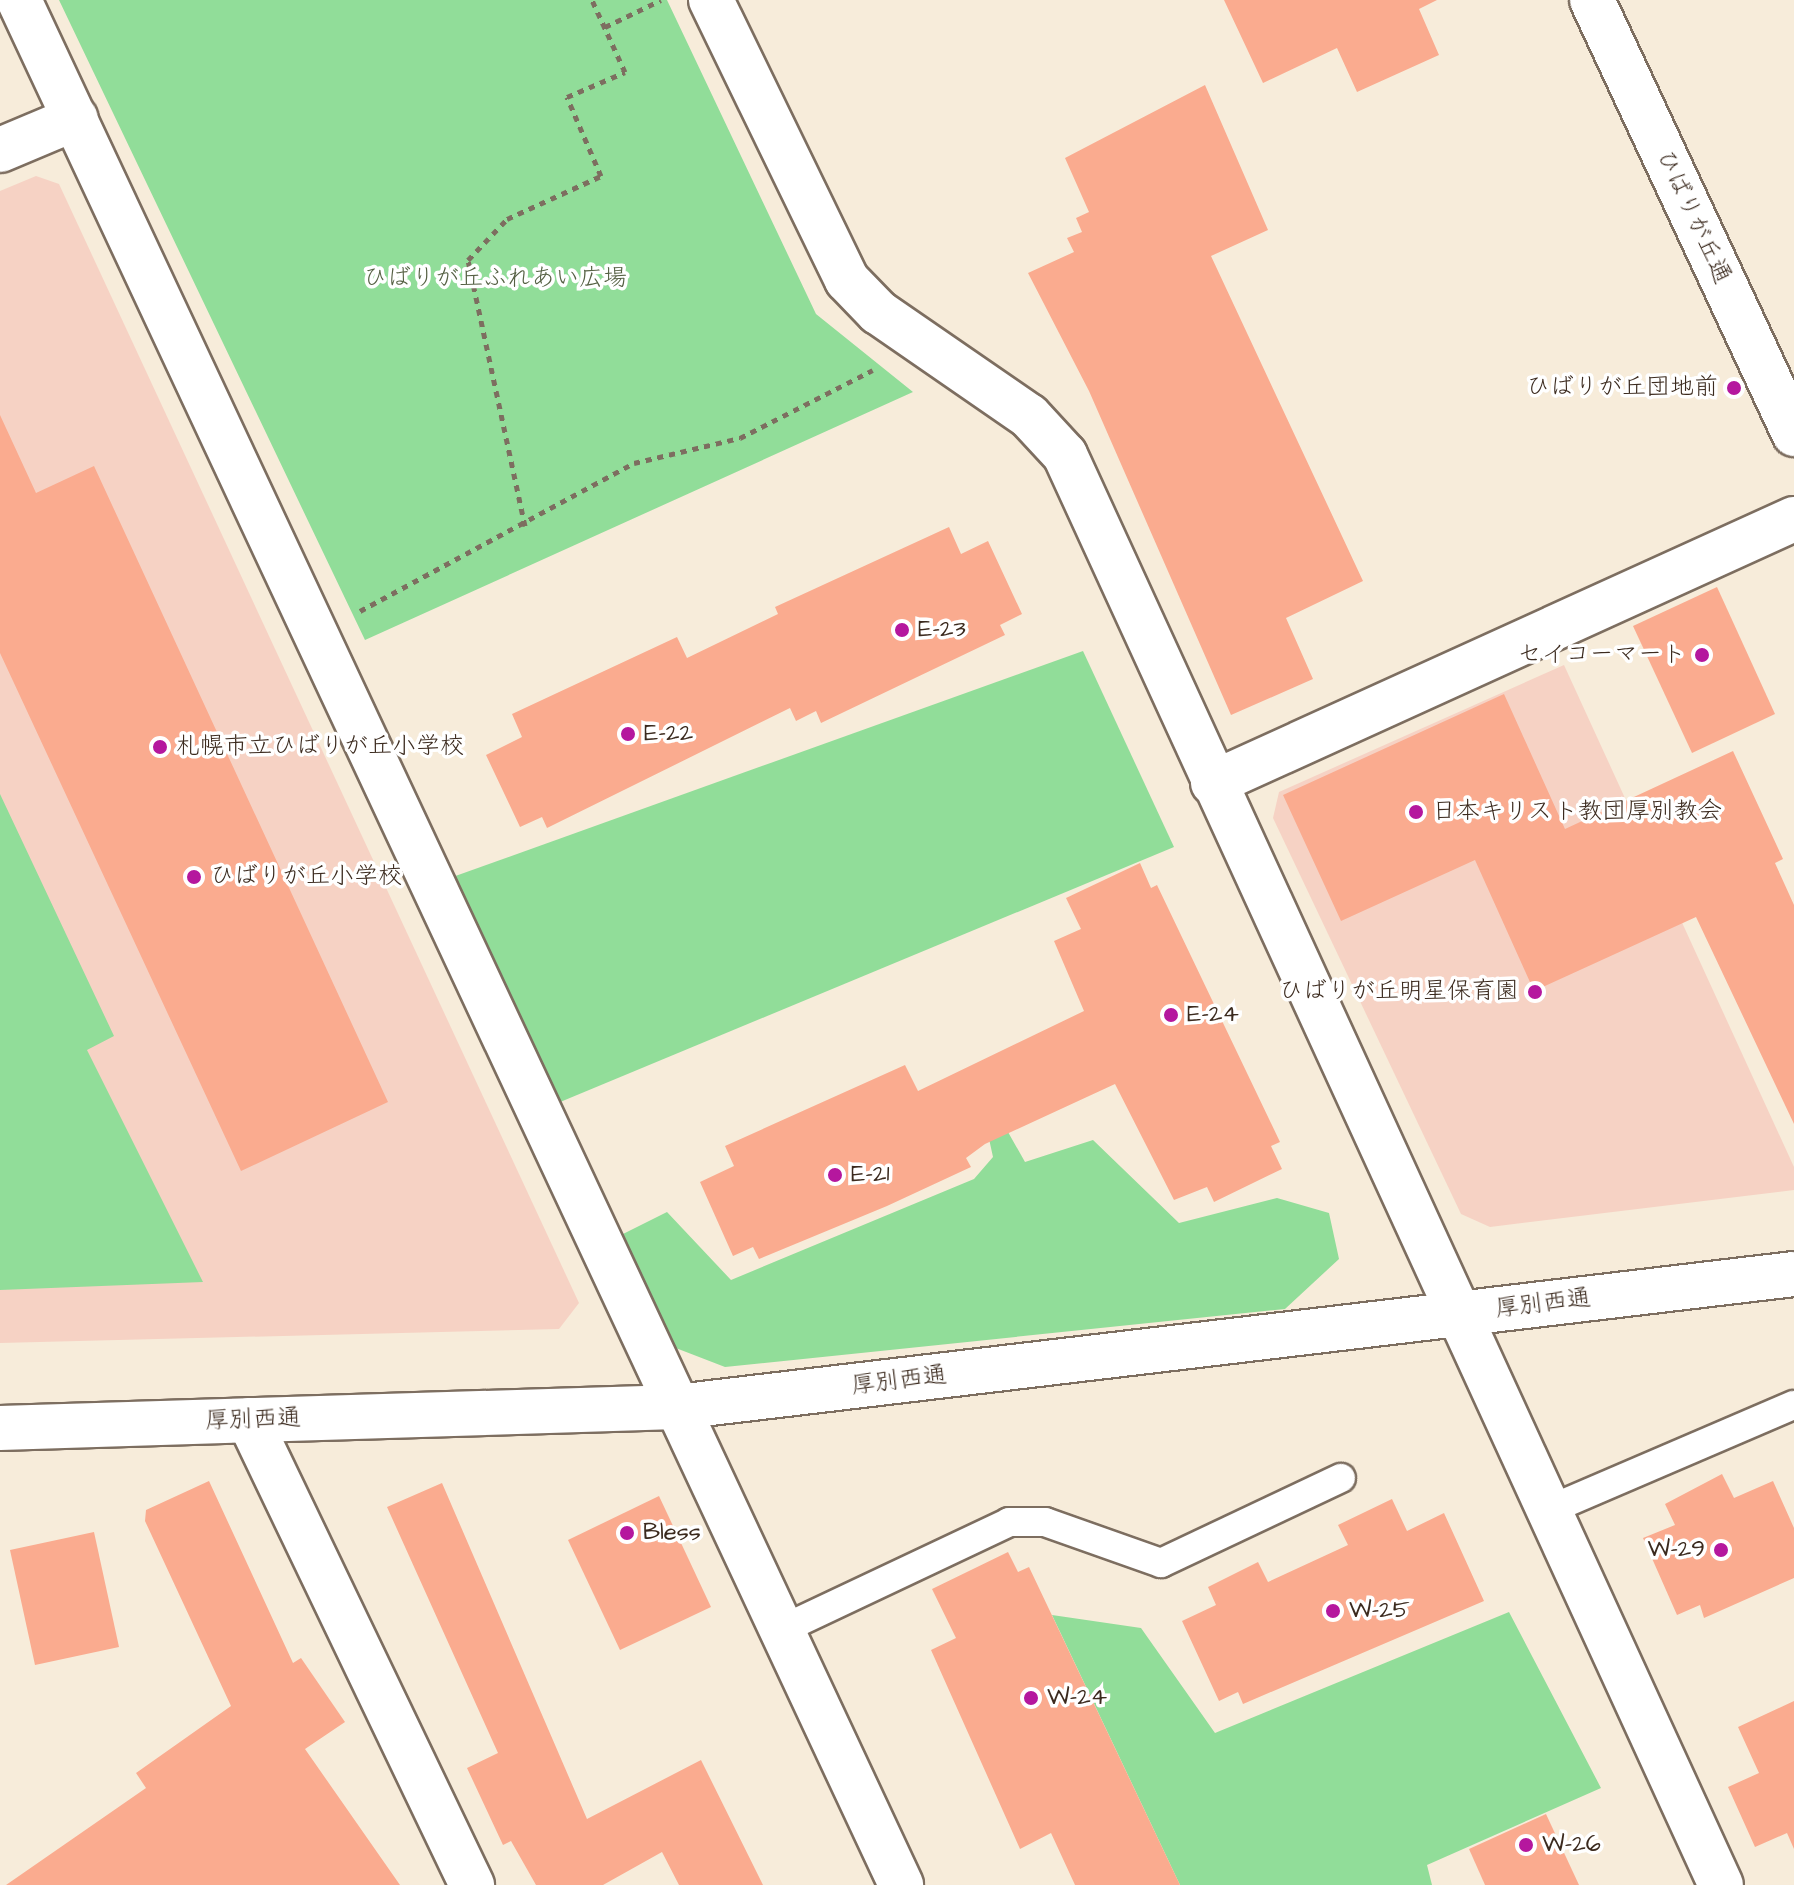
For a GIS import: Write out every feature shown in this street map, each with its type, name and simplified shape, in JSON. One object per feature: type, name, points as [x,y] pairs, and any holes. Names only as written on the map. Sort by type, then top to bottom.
[{"type":"street","points":[[19,0],[901,1885]]},
{"type":"street","points":[[711,0],[847,280],[924,344],[1029,416],[1065,455],[1213,783],[1464,1314],[1721,1885]]},
{"type":"street","name":"ひばりが丘通","points":[[1592,0],[1794,434]]},
{"type":"street","points":[[0,150],[76,118]]},
{"type":"street","points":[[1213,783],[1794,519]]},
{"type":"street","name":"厚別西通","points":[[0,1428],[677,1407],[1794,1274]]},
{"type":"street","points":[[249,1420],[472,1885]]},
{"type":"lane","points":[[1551,1509],[1794,1405]]},
{"type":"lane","points":[[781,1630],[1009,1522],[1045,1522],[1161,1563],[1341,1478]]},
{"type":"path","points":[[525,526],[468,260],[507,219],[601,176],[567,97],[625,72],[592,0]]},
{"type":"path","points":[[605,27],[661,0]]},
{"type":"path","points":[[315,635],[525,526],[634,463],[740,438],[924,344]]},
{"type":"shaded area","name":"札幌市立ひばりが丘小学校","points":[[36,176],[59,184],[579,1303],[559,1329],[0,1343],[0,191]]},
{"type":"shaded area","name":"ひばりが丘明星保育園","points":[[1564,665],[1794,1167],[1794,1190],[1490,1227],[1461,1214],[1273,818],[1279,792]]},
{"type":"green space","name":"ひばりが丘ふれあい広場","points":[[59,0],[667,0],[816,314],[913,392],[365,640]]},
{"type":"green space","points":[[1083,651],[1174,847],[553,1105],[447,879]]},
{"type":"green space","points":[[0,794],[114,1036],[87,1050],[203,1282],[0,1290]]},
{"type":"green space","points":[[995,1109],[1025,1162],[1093,1140],[1179,1223],[1277,1198],[1329,1213],[1339,1259],[1285,1309],[725,1367],[668,1345],[601,1245],[667,1212],[731,1280],[974,1179],[993,1157],[984,1116]]},
{"type":"green space","points":[[1509,1612],[1601,1788],[1427,1865],[1432,1885],[1180,1885],[1052,1615],[1141,1628],[1215,1733]]},
{"type":"building","points":[[1224,0],[1437,0],[1419,9],[1439,55],[1357,92],[1337,48],[1263,83]]},
{"type":"building","points":[[1205,85],[1268,230],[1211,256],[1363,581],[1286,618],[1313,679],[1231,715],[1089,391],[1028,273],[1074,252],[1067,238],[1082,232],[1076,218],[1089,212],[1065,158]]},
{"type":"building","name":"ひばりが丘小学校","points":[[0,415],[36,493],[94,466],[388,1102],[241,1171],[0,653]]},
{"type":"building","points":[[949,527],[961,554],[988,541],[1022,614],[1000,625],[1005,635],[821,723],[816,711],[796,721],[790,708],[547,828],[542,817],[520,827],[486,755],[522,737],[512,714],[677,637],[687,658],[778,614],[775,607]]},
{"type":"building","points":[[1717,587],[1775,714],[1692,753],[1633,626]]},
{"type":"building","points":[[1504,694],[1565,829],[1733,751],[1783,859],[1775,863],[1794,905],[1794,1124],[1696,917],[1534,991],[1475,860],[1341,921],[1283,795]]},
{"type":"building","points":[[1140,863],[1151,888],[1157,885],[1280,1142],[1271,1146],[1282,1169],[1214,1202],[1207,1187],[1174,1200],[1115,1084],[985,1144],[966,1158],[971,1167],[887,1206],[759,1259],[753,1247],[733,1256],[700,1182],[734,1166],[725,1146],[905,1065],[918,1091],[1084,1011],[1054,941],[1081,929],[1066,898]]},
{"type":"building","name":"W-29","points":[[1722,1474],[1734,1498],[1773,1481],[1794,1528],[1794,1578],[1704,1618],[1700,1605],[1677,1615],[1643,1538],[1675,1525],[1665,1504]]},
{"type":"building","points":[[209,1481],[293,1663],[301,1658],[345,1722],[305,1749],[400,1885],[6,1885],[146,1788],[136,1773],[231,1706],[145,1521],[146,1510]]},
{"type":"building","points":[[442,1483],[587,1819],[701,1760],[763,1885],[679,1885],[662,1852],[603,1885],[536,1885],[511,1841],[503,1845],[467,1768],[498,1753],[387,1507]]},
{"type":"building","points":[[659,1496],[711,1607],[620,1650],[568,1540]]},
{"type":"building","name":"W-25","points":[[1392,1499],[1407,1531],[1444,1513],[1484,1601],[1243,1704],[1238,1692],[1219,1701],[1182,1621],[1216,1605],[1208,1587],[1258,1562],[1268,1582],[1348,1545],[1338,1525]]},
{"type":"building","points":[[94,1532],[119,1647],[35,1665],[10,1550]]},
{"type":"building","name":"W-24","points":[[1008,1552],[1018,1572],[1029,1567],[1180,1885],[1075,1885],[1051,1833],[1020,1849],[931,1650],[956,1638],[932,1589]]},
{"type":"building","points":[[1794,1701],[1794,1849],[1787,1833],[1755,1847],[1728,1787],[1759,1773],[1738,1727]]},
{"type":"building","name":"W-26","points":[[1546,1814],[1579,1885],[1485,1885],[1469,1849]]},
{"type":"place","name":"ひばりが丘団地前","points":[[1734,388]]},
{"type":"place","name":"E-23","points":[[902,630]]},
{"type":"place","name":"セイコーマート","points":[[1702,655]]},
{"type":"place","name":"E-22","points":[[628,734]]},
{"type":"place","name":"札幌市立ひばりが丘小学校","points":[[160,747]]},
{"type":"place","name":"日本キリスト教団厚別教会","points":[[1416,812]]},
{"type":"place","name":"ひばりが丘小学校","points":[[194,877]]},
{"type":"place","name":"ひばりが丘明星保育園","points":[[1535,992]]},
{"type":"place","name":"E-24","points":[[1171,1015]]},
{"type":"place","name":"E-21","points":[[835,1175]]},
{"type":"place","name":"Bless","points":[[627,1533]]},
{"type":"place","name":"W-29","points":[[1721,1550]]},
{"type":"place","name":"W-25","points":[[1333,1611]]},
{"type":"place","name":"W-24","points":[[1031,1698]]},
{"type":"place","name":"W-26","points":[[1526,1845]]}]
